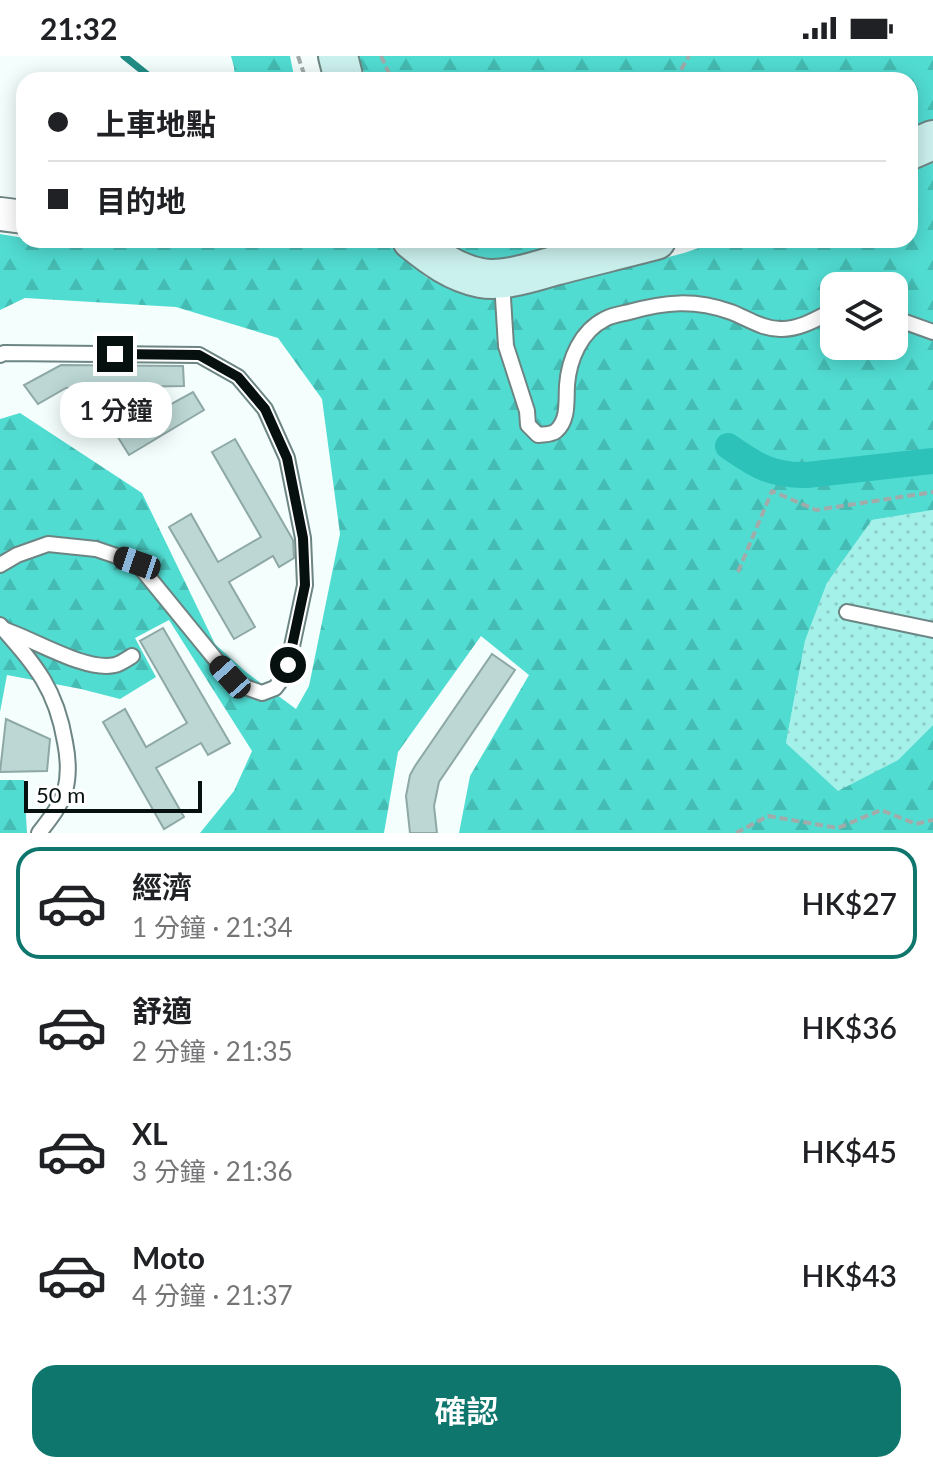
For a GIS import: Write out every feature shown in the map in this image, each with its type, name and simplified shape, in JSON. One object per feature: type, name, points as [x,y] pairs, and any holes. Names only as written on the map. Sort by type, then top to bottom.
[{"type":"main road","points":[[422,248],[437,261],[458,271],[490,279],[623,248]]},
{"type":"lane","points":[[502,277],[506,346],[527,411],[528,425],[538,435],[551,434],[558,429],[566,411],[567,381],[575,349],[590,329],[606,318],[659,304],[699,303],[782,330],[820,317]]},
{"type":"lane","points":[[908,323],[933,332]]},
{"type":"lane","points":[[0,355],[199,355],[238,377],[265,409],[287,458],[303,538],[305,585],[288,665],[275,688],[262,693],[230,677],[137,563],[96,549],[48,544],[0,565]]},
{"type":"lane","points":[[847,612],[933,630]]},
{"type":"lane","points":[[2,628],[36,645],[92,664],[114,665],[132,656]]},
{"type":"lane","points":[[2,628],[38,670],[52,694],[64,734],[68,758],[65,791],[54,814],[39,833]]},
{"type":"path","points":[[738,572],[772,491],[816,510],[933,492]]},
{"type":"path","points":[[736,833],[768,816],[838,828],[881,810],[916,824],[933,820]]},
{"type":"shaded area","points":[[933,510],[933,725],[898,760],[838,792],[786,743],[805,641],[827,583],[872,520]]},
{"type":"green space","points":[[231,56],[290,56],[293,72],[234,72]]},
{"type":"green space","points":[[357,56],[933,56],[933,121],[918,127],[918,72],[364,72]]},
{"type":"green space","points":[[933,163],[933,510],[872,520],[827,583],[805,641],[786,743],[838,791],[898,760],[933,725],[933,833],[459,833],[470,776],[529,675],[481,636],[398,752],[384,833],[200,833],[234,791],[252,751],[169,620],[135,638],[156,677],[120,699],[7,675],[0,712],[0,419],[20,413],[142,493],[215,644],[246,672],[296,709],[309,686],[340,534],[322,399],[278,338],[176,307],[25,298],[0,310],[0,234],[16,237],[16,248],[396,248],[426,277],[451,289],[475,296],[506,299],[699,248],[918,248],[918,169]]},
{"type":"green space","points":[[456,248],[545,248],[502,259]]},
{"type":"green space","points":[[0,780],[24,780],[27,833],[0,833]]},
{"type":"building","points":[[61,365],[183,366],[184,386],[66,388],[38,404],[24,385]]},
{"type":"building","points":[[193,392],[204,410],[129,455],[116,434]]},
{"type":"building","points":[[235,439],[293,540],[294,558],[279,567],[273,556],[229,582],[255,627],[234,639],[169,527],[191,514],[218,562],[261,537],[212,452]]},
{"type":"building","points":[[163,628],[230,743],[208,755],[201,743],[156,768],[184,817],[164,829],[103,722],[125,709],[146,747],[187,723],[140,641]]},
{"type":"building","points":[[492,654],[515,670],[439,782],[434,806],[437,833],[410,833],[406,796],[410,775]]},
{"type":"building","points":[[6,719],[50,739],[47,771],[0,772]]},
{"type":"waterway","points":[[124,56],[144,72]]},
{"type":"waterway","points":[[728,446],[764,468],[795,475],[933,461]]},
{"type":"route","points":[[115,354],[199,355],[238,377],[265,409],[287,458],[303,538],[305,585],[288,665]]}]
